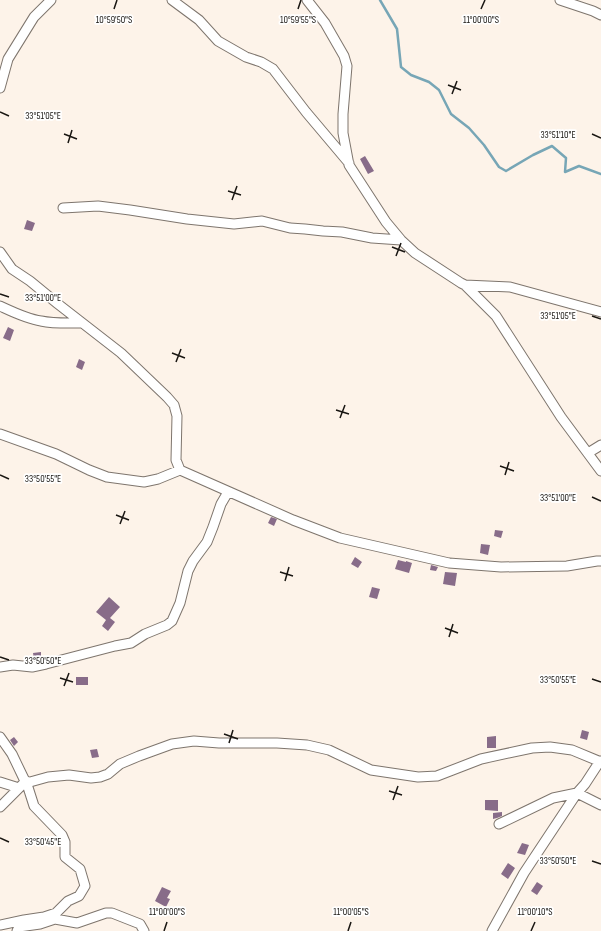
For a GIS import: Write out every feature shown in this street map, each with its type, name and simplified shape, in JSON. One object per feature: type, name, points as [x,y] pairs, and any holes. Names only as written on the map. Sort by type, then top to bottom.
[{"type":"street","points":[[0,88],[4,57],[34,17],[51,0]]},
{"type":"street","points":[[172,0],[198,20],[218,41],[274,69],[306,112],[350,164],[386,222],[401,240],[415,253],[466,285],[510,287],[601,312]]},
{"type":"street","points":[[307,0],[325,23],[344,56],[347,66],[343,133],[350,164]]},
{"type":"street","points":[[560,0],[601,14]]},
{"type":"street","points":[[63,208],[98,206],[187,219],[234,224],[262,221],[290,228],[342,232],[372,238],[401,240]]},
{"type":"street","points":[[0,252],[12,269],[30,281],[121,353],[174,405],[177,416],[176,460],[180,470],[293,520],[340,538],[449,563],[501,567],[567,566],[601,561]]},
{"type":"street","points":[[466,285],[496,316],[561,417],[601,471]]},
{"type":"street","points":[[0,306],[20,315],[40,321],[66,324],[82,323]]},
{"type":"street","points":[[0,434],[56,454],[107,477],[144,482],[180,470]]},
{"type":"street","points":[[588,453],[601,445]]},
{"type":"street","points":[[0,667],[13,665],[32,667],[131,643],[145,634],[167,625],[172,620],[180,602],[188,572],[206,542],[221,504],[228,492]]},
{"type":"street","points":[[0,737],[12,754],[26,781],[34,806],[62,835],[65,842],[66,857],[80,869],[85,886],[79,896],[68,901],[56,913],[44,917],[0,925]]},
{"type":"street","points":[[0,807],[26,781],[30,782],[48,776],[70,775],[91,778],[100,777],[108,774],[120,764],[139,756],[172,744],[194,741],[307,745],[329,750],[371,770],[418,777],[438,776],[481,759],[532,748],[550,747],[572,750],[600,761],[524,873],[492,931]]},
{"type":"street","points":[[0,782],[19,788]]},
{"type":"street","points":[[499,824],[553,798],[577,793],[601,805]]},
{"type":"street","points":[[17,931],[19,927],[40,924],[55,919],[76,923],[106,913],[112,913],[140,924],[144,931]]},
{"type":"building","points":[[365,156],[374,171],[368,174],[360,159]]},
{"type":"building","points":[[27,220],[35,223],[32,231],[24,229]]},
{"type":"building","points":[[8,327],[14,330],[10,341],[3,338]]},
{"type":"building","points":[[79,359],[85,362],[82,370],[76,367]]},
{"type":"building","points":[[271,517],[277,519],[274,526],[268,523]]},
{"type":"building","points":[[495,530],[503,531],[501,538],[494,536]]},
{"type":"building","points":[[481,544],[490,545],[488,555],[480,553]]},
{"type":"building","points":[[355,557],[362,562],[358,568],[351,564]]},
{"type":"building","points":[[398,560],[412,563],[409,573],[395,569]]},
{"type":"building","points":[[431,565],[438,567],[436,571],[430,570]]},
{"type":"building","points":[[445,572],[457,573],[455,586],[443,584]]},
{"type":"building","points":[[372,587],[380,589],[377,599],[369,597]]},
{"type":"building","points":[[109,597],[120,607],[110,618],[115,622],[108,631],[102,626],[106,620],[96,612]]},
{"type":"building","points":[[41,652],[41,657],[34,659],[33,653]]},
{"type":"building","points":[[76,677],[88,677],[88,685],[76,685]]},
{"type":"building","points":[[582,730],[589,732],[587,740],[580,738]]},
{"type":"building","points":[[496,736],[496,748],[487,748],[487,737]]},
{"type":"building","points":[[14,737],[18,742],[14,746],[10,740]]},
{"type":"building","points":[[97,749],[99,757],[92,758],[90,750]]},
{"type":"building","points":[[485,800],[498,800],[498,811],[485,810]]},
{"type":"building","points":[[502,812],[502,816],[493,819],[493,813]]},
{"type":"building","points":[[522,843],[529,845],[525,855],[517,853]]},
{"type":"building","points":[[508,863],[515,868],[508,879],[501,874]]},
{"type":"building","points":[[537,882],[543,886],[537,895],[531,891]]},
{"type":"building","points":[[162,887],[171,891],[167,898],[170,899],[166,907],[155,901]]},
{"type":"waterway","points":[[380,0],[397,29],[401,67],[411,75],[429,82],[439,90],[451,114],[469,128],[484,145],[499,167],[506,171],[552,146],[566,158],[565,172],[579,166],[601,174]]}]
